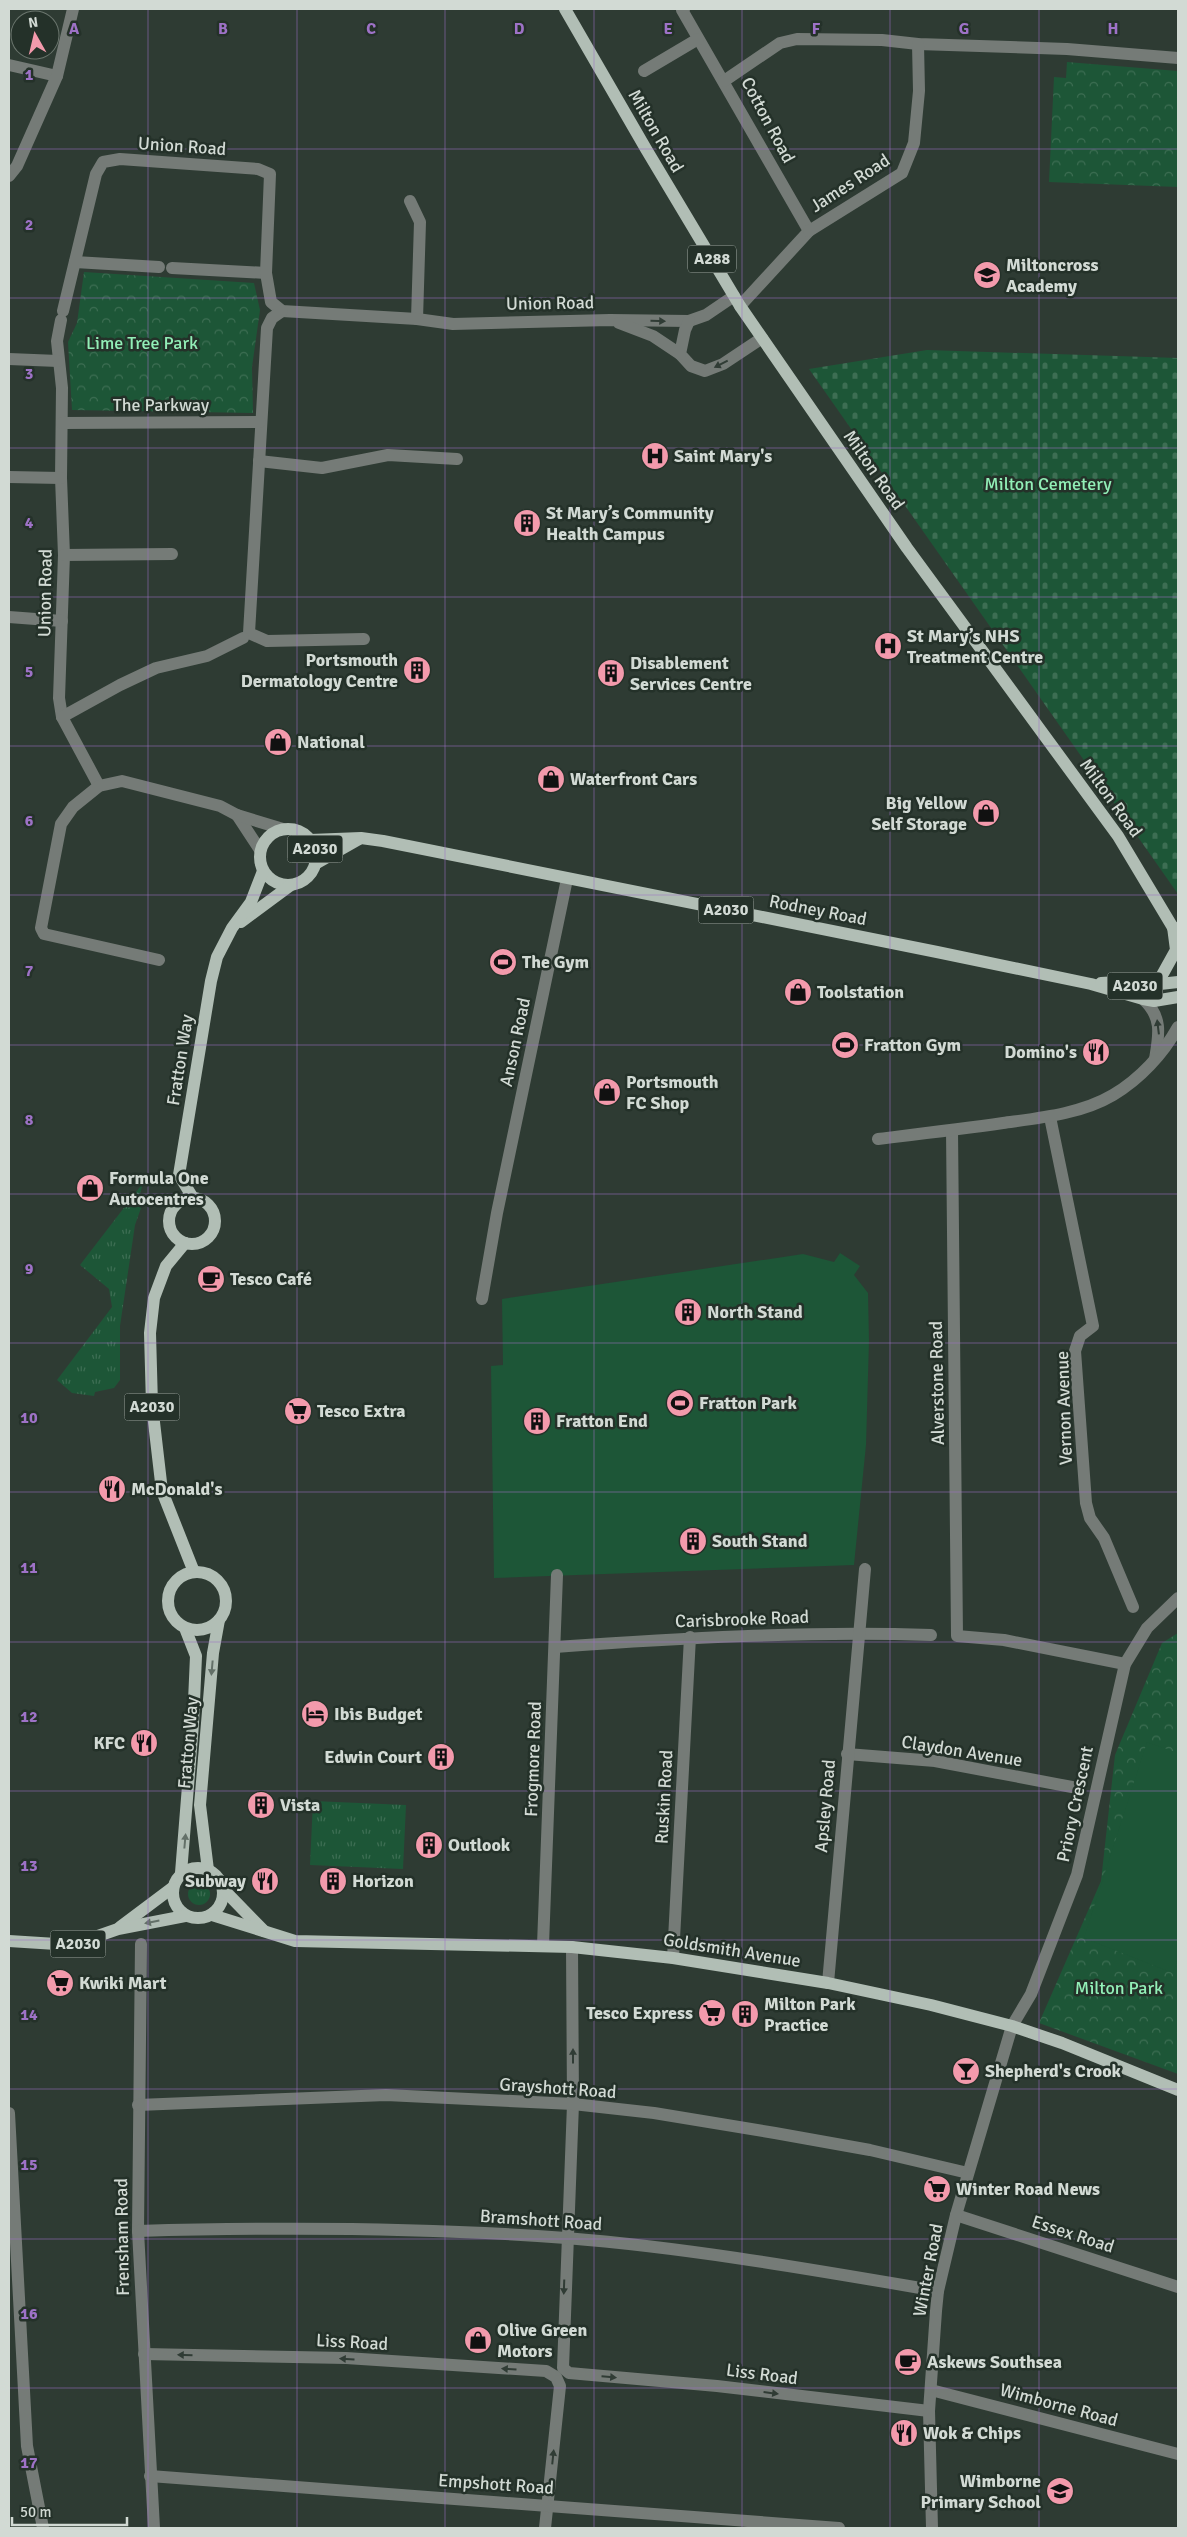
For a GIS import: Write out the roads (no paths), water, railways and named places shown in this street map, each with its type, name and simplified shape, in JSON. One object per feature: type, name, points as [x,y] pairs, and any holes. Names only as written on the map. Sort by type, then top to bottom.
[{"type":"main road","name":"Milton Road","points":[[565,9],[737,301],[907,548],[1118,836],[1176,931]]},
{"type":"main road","name":"A2030","points":[[284,828],[298,830],[310,840],[316,856],[315,864],[306,878],[291,885],[275,883],[263,871],[260,864],[260,850],[268,836],[284,828]]},
{"type":"main road","name":"Rodney Road","points":[[310,840],[361,838],[1091,984],[1143,999],[1154,1001],[1178,997]]},
{"type":"main road","name":"A2030","points":[[315,864],[361,838]]},
{"type":"main road","name":"Fratton Way","points":[[185,1243],[200,1243],[207,1239],[215,1226],[212,1209],[201,1200],[193,1198],[179,1175],[211,981],[217,956],[232,928],[251,902],[263,871]]},
{"type":"main road","name":"Fratton Way","points":[[232,928],[291,885]]},
{"type":"main road","name":"Rodney Road","points":[[1091,984],[1150,980],[1161,977],[1176,950],[1176,931]]},
{"type":"main road","name":"Rodney Road","points":[[1091,984],[1140,986],[1178,982]]},
{"type":"main road","points":[[185,1243],[173,1235],[168,1221],[170,1213],[179,1202],[193,1198]]},
{"type":"main road","name":"A2030","points":[[185,1243],[166,1266],[154,1298],[150,1333],[152,1404],[162,1492],[194,1572]]},
{"type":"main road","name":"Fratton Way","points":[[181,1873],[193,1724],[196,1656],[185,1628],[178,1624],[169,1611],[169,1594],[180,1577],[194,1572],[206,1574],[221,1585],[226,1603],[219,1620],[213,1654],[200,1805],[208,1870]]},
{"type":"main road","points":[[185,1628],[203,1630],[219,1620]]},
{"type":"main road","points":[[223,1889],[221,1904],[212,1915],[199,1919],[185,1916],[174,1904],[172,1888],[181,1873],[194,1868],[208,1870],[220,1881],[223,1889],[265,1933]]},
{"type":"main road","name":"A2030","points":[[118,1929],[172,1888]]},
{"type":"main road","name":"Goldsmith Avenue","points":[[212,1915],[295,1941],[572,1947],[673,1958],[828,1982],[931,2004],[1012,2026],[1062,2043],[1178,2090]]},
{"type":"main road","name":"A2030","points":[[9,1941],[72,1945],[118,1929],[185,1916]]},
{"type":"street","points":[[9,176],[17,166],[57,76],[73,9]]},
{"type":"street","points":[[684,9],[682,10],[698,39],[724,81]]},
{"type":"street","points":[[644,71],[698,39]]},
{"type":"street","name":"Cotton Road","points":[[809,231],[724,81],[780,43],[788,41],[882,40],[918,44],[1067,50],[1178,58]]},
{"type":"street","name":"James Road","points":[[809,231],[902,173],[914,143],[918,91],[918,44]]},
{"type":"street","points":[[9,65],[57,76]]},
{"type":"street","name":"Union Road","points":[[99,786],[62,716],[59,698],[64,554],[61,478],[61,373],[57,341],[96,174],[103,162],[120,159],[258,169],[270,174],[266,273],[271,302],[282,311],[417,319],[453,324],[610,320],[689,321],[737,301]]},
{"type":"street","points":[[410,201],[420,222],[417,319]]},
{"type":"street","points":[[737,301],[809,231]]},
{"type":"street","points":[[75,262],[266,273]]},
{"type":"street","points":[[246,636],[267,328],[272,318],[282,311]]},
{"type":"street","name":"Union Road","points":[[610,320],[653,336],[680,354],[692,366],[705,371],[723,364],[762,338]]},
{"type":"street","points":[[680,354],[689,321]]},
{"type":"street","points":[[9,359],[58,361]]},
{"type":"street","name":"The Parkway","points":[[62,423],[260,422]]},
{"type":"street","points":[[259,461],[322,468],[388,455],[457,459]]},
{"type":"street","points":[[9,477],[61,478]]},
{"type":"street","points":[[64,554],[172,554]]},
{"type":"street","points":[[9,617],[62,621]]},
{"type":"street","points":[[62,716],[156,668],[207,656],[246,636],[267,641],[364,639]]},
{"type":"street","points":[[159,960],[44,934],[41,928],[61,824],[73,807],[99,786],[122,782],[220,806],[237,815],[284,828]]},
{"type":"street","points":[[237,815],[260,850]]},
{"type":"street","name":"Anson Road","points":[[482,1299],[497,1213],[567,879]]},
{"type":"street","points":[[1143,999],[1154,1011],[1160,1028],[1155,1059]]},
{"type":"street","points":[[878,1139],[1050,1116],[1112,1096],[1136,1079],[1166,1048],[1178,1027]]},
{"type":"street","name":"Vernon Avenue","points":[[1050,1116],[1093,1326],[1080,1336],[1075,1351],[1086,1503],[1090,1518],[1104,1538],[1133,1607]]},
{"type":"street","name":"Alverstone Road","points":[[952,1130],[957,1636],[1004,1640],[1125,1664]]},
{"type":"street","name":"Apsley Road","points":[[828,1982],[865,1569]]},
{"type":"street","name":"Frogmore Road","points":[[543,1945],[556,1647],[557,1575]]},
{"type":"street","name":"Priory Crescent","points":[[1012,2026],[1030,1994],[1077,1875],[1125,1664],[1147,1628],[1178,1598]]},
{"type":"street","name":"Carisbrooke Road","points":[[556,1647],[690,1637],[859,1632],[931,1635]]},
{"type":"street","name":"Ruskin Road","points":[[673,1958],[690,1637]]},
{"type":"street","name":"Claydon Avenue","points":[[847,1754],[935,1761],[1072,1787]]},
{"type":"street","name":"Frensham Road","points":[[141,1944],[138,2231],[154,2528]]},
{"type":"street","points":[[545,2528],[560,2386],[559,2373],[573,2104],[572,1947]]},
{"type":"street","name":"Winter Road","points":[[932,2528],[930,2390],[938,2291],[956,2215],[1012,2026]]},
{"type":"street","name":"Grayshott Road","points":[[138,2105],[386,2095],[573,2104],[654,2113],[775,2133],[870,2150],[968,2174]]},
{"type":"street","points":[[9,2113],[27,2446],[43,2528]]},
{"type":"street","name":"Essex Road","points":[[956,2215],[1178,2287]]},
{"type":"street","name":"Bramshott Road","points":[[138,2231],[270,2228],[412,2229],[566,2238],[749,2258],[938,2291]]},
{"type":"street","points":[[9,2239],[17,2252]]},
{"type":"street","name":"Liss Road","points":[[144,2354],[346,2358],[546,2371],[716,2386],[930,2411]]},
{"type":"street","name":"Wimborne Road","points":[[930,2390],[1178,2454]]},
{"type":"street","name":"Empshott Road","points":[[150,2476],[839,2528]]},
{"type":"place","name":"Miltoncross Academy","points":[[987,275]]},
{"type":"place","name":"Saint Mary's","points":[[655,456]]},
{"type":"place","name":"St Mary’s Community Health Campus","points":[[527,523]]},
{"type":"place","name":"St Mary’s NHS Treatment Centre","points":[[888,646]]},
{"type":"place","name":"Portsmouth Dermatology Centre","points":[[417,670]]},
{"type":"place","name":"Disablement Services Centre","points":[[611,673]]},
{"type":"place","name":"National","points":[[278,742]]},
{"type":"place","name":"Waterfront Cars","points":[[551,779]]},
{"type":"place","name":"Big Yellow Self Storage","points":[[986,813]]},
{"type":"place","name":"The Gym","points":[[503,962]]},
{"type":"place","name":"Toolstation","points":[[798,992]]},
{"type":"place","name":"Fratton Gym","points":[[845,1045]]},
{"type":"place","name":"Domino's","points":[[1096,1052]]},
{"type":"place","name":"Portsmouth FC Shop","points":[[607,1092]]},
{"type":"place","name":"Formula One Autocentres","points":[[90,1188]]},
{"type":"place","name":"Tesco Café","points":[[211,1279]]},
{"type":"place","name":"North Stand","points":[[688,1312]]},
{"type":"place","name":"Fratton Park","points":[[680,1403]]},
{"type":"place","name":"Tesco Extra","points":[[298,1411]]},
{"type":"place","name":"Fratton End","points":[[537,1421]]},
{"type":"place","name":"McDonald's","points":[[112,1489]]},
{"type":"place","name":"South Stand","points":[[693,1541]]},
{"type":"place","name":"Ibis Budget","points":[[315,1714]]},
{"type":"place","name":"KFC","points":[[144,1743]]},
{"type":"place","name":"Edwin Court","points":[[441,1757]]},
{"type":"place","name":"Vista","points":[[261,1805]]},
{"type":"place","name":"Outlook","points":[[429,1845]]},
{"type":"place","name":"Subway","points":[[265,1881]]},
{"type":"place","name":"Horizon","points":[[333,1881]]},
{"type":"place","name":"Kwiki Mart","points":[[60,1983]]},
{"type":"place","name":"Tesco Express","points":[[712,2013]]},
{"type":"place","name":"Milton Park Practice","points":[[745,2014]]},
{"type":"place","name":"Shepherd's Crook","points":[[966,2071]]},
{"type":"place","name":"Winter Road News","points":[[937,2189]]},
{"type":"place","name":"Olive Green Motors","points":[[478,2340]]},
{"type":"place","name":"Askews Southsea","points":[[908,2362]]},
{"type":"place","name":"Wok & Chips","points":[[904,2433]]},
{"type":"place","name":"Wimborne Primary School","points":[[1060,2491]]},
{"type":"park label","name":"Lime Tree Park","points":[[142,343]]},
{"type":"park label","name":"Milton Cemetery","points":[[1048,484]]},
{"type":"park label","name":"Milton Park","points":[[1119,1988]]}]
